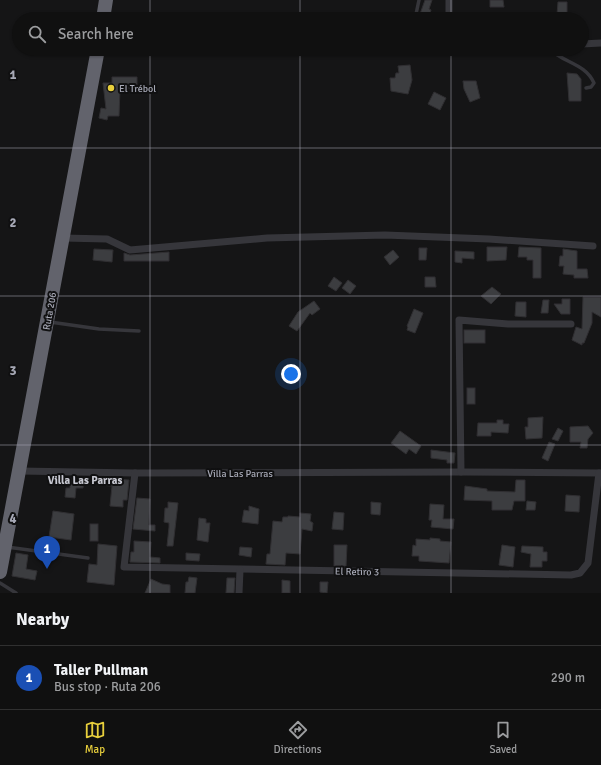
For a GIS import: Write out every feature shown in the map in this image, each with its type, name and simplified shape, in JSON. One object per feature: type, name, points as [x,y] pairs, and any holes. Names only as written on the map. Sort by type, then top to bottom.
[{"type":"highway","points":[[104,12],[106,0]]},
{"type":"highway","name":"Ruta 206","points":[[0,572],[97,56]]},
{"type":"street","points":[[449,0],[449,12]]},
{"type":"street","points":[[589,44],[601,43]]},
{"type":"street","points":[[63,238],[107,239],[130,250],[267,238],[385,235],[489,239],[593,246]]},
{"type":"street","points":[[461,472],[459,320],[508,324],[571,324]]},
{"type":"street","name":"Villa Las Parras","points":[[20,471],[135,473],[461,472],[600,474]]},
{"type":"street","name":"El Retiro 3","points":[[135,473],[124,567],[571,574],[580,573],[588,563],[600,474]]},
{"type":"street","points":[[239,593],[240,570]]},
{"type":"lane","points":[[416,12],[419,0]]},
{"type":"lane","points":[[557,56],[578,64],[587,73],[594,82],[591,87],[586,88]]},
{"type":"lane","points":[[47,322],[138,331]]},
{"type":"lane","points":[[5,547],[88,558]]},
{"type":"lane","points":[[0,583],[16,593]]},
{"type":"building","points":[[425,0],[432,0],[429,9],[431,10],[430,12],[421,12]]},
{"type":"building","points":[[490,0],[503,0],[504,7],[490,7]]},
{"type":"building","points":[[558,2],[567,2],[567,12],[557,12]]},
{"type":"building","points":[[410,65],[412,80],[408,94],[391,91],[390,78],[395,78],[396,73],[399,73],[398,66]]},
{"type":"building","points":[[567,73],[577,74],[581,79],[581,101],[569,101]]},
{"type":"building","points":[[112,77],[137,77],[137,85],[132,85],[132,88],[120,89],[119,116],[108,116],[107,120],[99,118],[101,108],[106,109],[103,83],[112,83]]},
{"type":"building","points":[[463,81],[476,81],[480,98],[470,102],[464,89]]},
{"type":"building","points":[[434,92],[446,98],[440,110],[428,104]]},
{"type":"building","points":[[487,247],[507,247],[506,260],[487,261]]},
{"type":"building","points":[[519,247],[541,248],[541,278],[533,278],[533,260],[527,260],[527,257],[518,257]]},
{"type":"building","points":[[419,248],[427,248],[426,260],[419,260]]},
{"type":"building","points":[[94,249],[113,250],[112,262],[93,260]]},
{"type":"building","points":[[563,249],[577,251],[577,269],[587,269],[588,278],[574,278],[574,275],[563,274],[564,266],[559,266],[560,256],[563,256]]},
{"type":"building","points":[[393,250],[399,257],[390,265],[384,257]]},
{"type":"building","points":[[455,251],[474,252],[474,259],[462,258],[462,263],[455,262]]},
{"type":"building","points":[[169,252],[169,261],[124,261],[124,253],[130,255]]},
{"type":"building","points":[[334,277],[342,283],[336,291],[328,286]]},
{"type":"building","points":[[425,277],[435,277],[436,287],[425,287]]},
{"type":"building","points":[[348,280],[356,286],[350,294],[342,288]]},
{"type":"building","points":[[492,287],[501,294],[491,304],[481,296]]},
{"type":"building","points":[[583,297],[601,297],[601,317],[592,312],[592,323],[582,345],[572,340],[576,327],[582,329]]},
{"type":"building","points":[[562,299],[570,299],[570,314],[561,314],[554,304],[562,304]]},
{"type":"building","points":[[543,300],[549,300],[548,313],[541,313]]},
{"type":"building","points":[[314,301],[320,309],[312,315],[310,313],[297,331],[289,326],[298,312]]},
{"type":"building","points":[[516,302],[526,302],[526,317],[515,316]]},
{"type":"building","points":[[414,309],[423,313],[415,333],[407,330],[407,326]]},
{"type":"building","points":[[464,330],[485,330],[485,343],[464,343]]},
{"type":"building","points":[[467,388],[475,388],[475,404],[467,404]]},
{"type":"building","points":[[543,417],[542,438],[526,439],[525,427],[528,427],[528,418]]},
{"type":"building","points":[[497,420],[503,420],[503,424],[509,424],[508,433],[491,432],[491,436],[477,436],[478,423],[497,423]]},
{"type":"building","points":[[588,426],[593,433],[588,439],[587,448],[580,448],[581,442],[570,442],[570,427]]},
{"type":"building","points":[[558,428],[563,431],[558,441],[552,439]]},
{"type":"building","points":[[400,431],[421,446],[416,454],[409,449],[406,454],[391,443]]},
{"type":"building","points":[[549,442],[555,444],[548,461],[542,458]]},
{"type":"building","points":[[431,450],[455,453],[454,463],[447,463],[447,460],[431,458]]},
{"type":"building","points":[[70,478],[84,479],[83,488],[76,488],[75,498],[65,497],[66,488],[70,488]]},
{"type":"building","points":[[100,478],[129,480],[127,500],[123,500],[123,507],[110,506],[112,486],[100,485]]},
{"type":"building","points":[[516,480],[525,480],[525,501],[514,501],[512,510],[492,510],[492,501],[464,500],[465,486],[487,489],[487,491],[515,492]]},
{"type":"building","points":[[566,495],[580,496],[579,512],[565,511]]},
{"type":"building","points":[[137,498],[150,499],[149,525],[155,525],[155,531],[133,529]]},
{"type":"building","points":[[527,501],[536,502],[535,510],[526,510]]},
{"type":"building","points":[[168,502],[178,503],[173,546],[167,546],[169,523],[164,522],[165,508],[168,508]]},
{"type":"building","points":[[371,502],[381,503],[380,515],[371,514]]},
{"type":"building","points":[[430,504],[444,505],[443,519],[454,519],[453,529],[431,527],[432,520],[429,520]]},
{"type":"building","points":[[249,506],[259,509],[258,524],[242,522],[244,510],[249,511]]},
{"type":"building","points":[[53,511],[74,514],[71,540],[49,537]]},
{"type":"building","points":[[334,512],[344,513],[343,530],[332,529]]},
{"type":"building","points":[[300,513],[311,514],[310,521],[313,523],[312,531],[302,529],[300,554],[286,553],[285,565],[266,564],[267,554],[270,554],[273,521],[282,522],[283,517],[288,516],[300,517]]},
{"type":"building","points":[[199,518],[206,519],[206,523],[210,523],[208,542],[197,540]]},
{"type":"building","points":[[90,524],[98,524],[98,541],[90,541]]},
{"type":"building","points":[[430,538],[451,542],[449,563],[419,561],[419,556],[412,556],[413,545],[416,546],[416,539],[430,540]]},
{"type":"building","points":[[134,541],[151,542],[150,557],[160,558],[160,563],[130,562],[131,552],[134,552]]},
{"type":"building","points":[[98,544],[117,546],[114,585],[87,582],[89,564],[97,565]]},
{"type":"building","points":[[334,545],[347,545],[346,566],[334,566]]},
{"type":"building","points":[[502,545],[515,547],[513,567],[499,565]]},
{"type":"building","points":[[522,546],[543,547],[543,552],[547,552],[547,561],[542,561],[542,567],[530,567],[531,554],[521,552]]},
{"type":"building","points":[[240,547],[252,548],[251,557],[239,555]]},
{"type":"building","points":[[16,553],[28,555],[26,569],[37,571],[35,580],[12,576]]},
{"type":"building","points":[[186,553],[200,554],[199,561],[186,560]]},
{"type":"building","points":[[189,577],[197,578],[195,593],[185,593],[186,582],[188,582]]},
{"type":"building","points":[[227,578],[235,578],[234,593],[226,593]]},
{"type":"building","points":[[151,579],[162,584],[170,585],[170,593],[145,593]]},
{"type":"building","points":[[282,580],[290,581],[290,593],[282,593]]},
{"type":"building","points":[[320,582],[328,582],[327,593],[320,592]]},
{"type":"place","name":"El Trébol","points":[[111,88]]},
{"type":"place","name":"Taller Pullman","points":[[47,569]]},
{"type":"district","name":"Villa Las Parras","points":[[85,480]]}]
